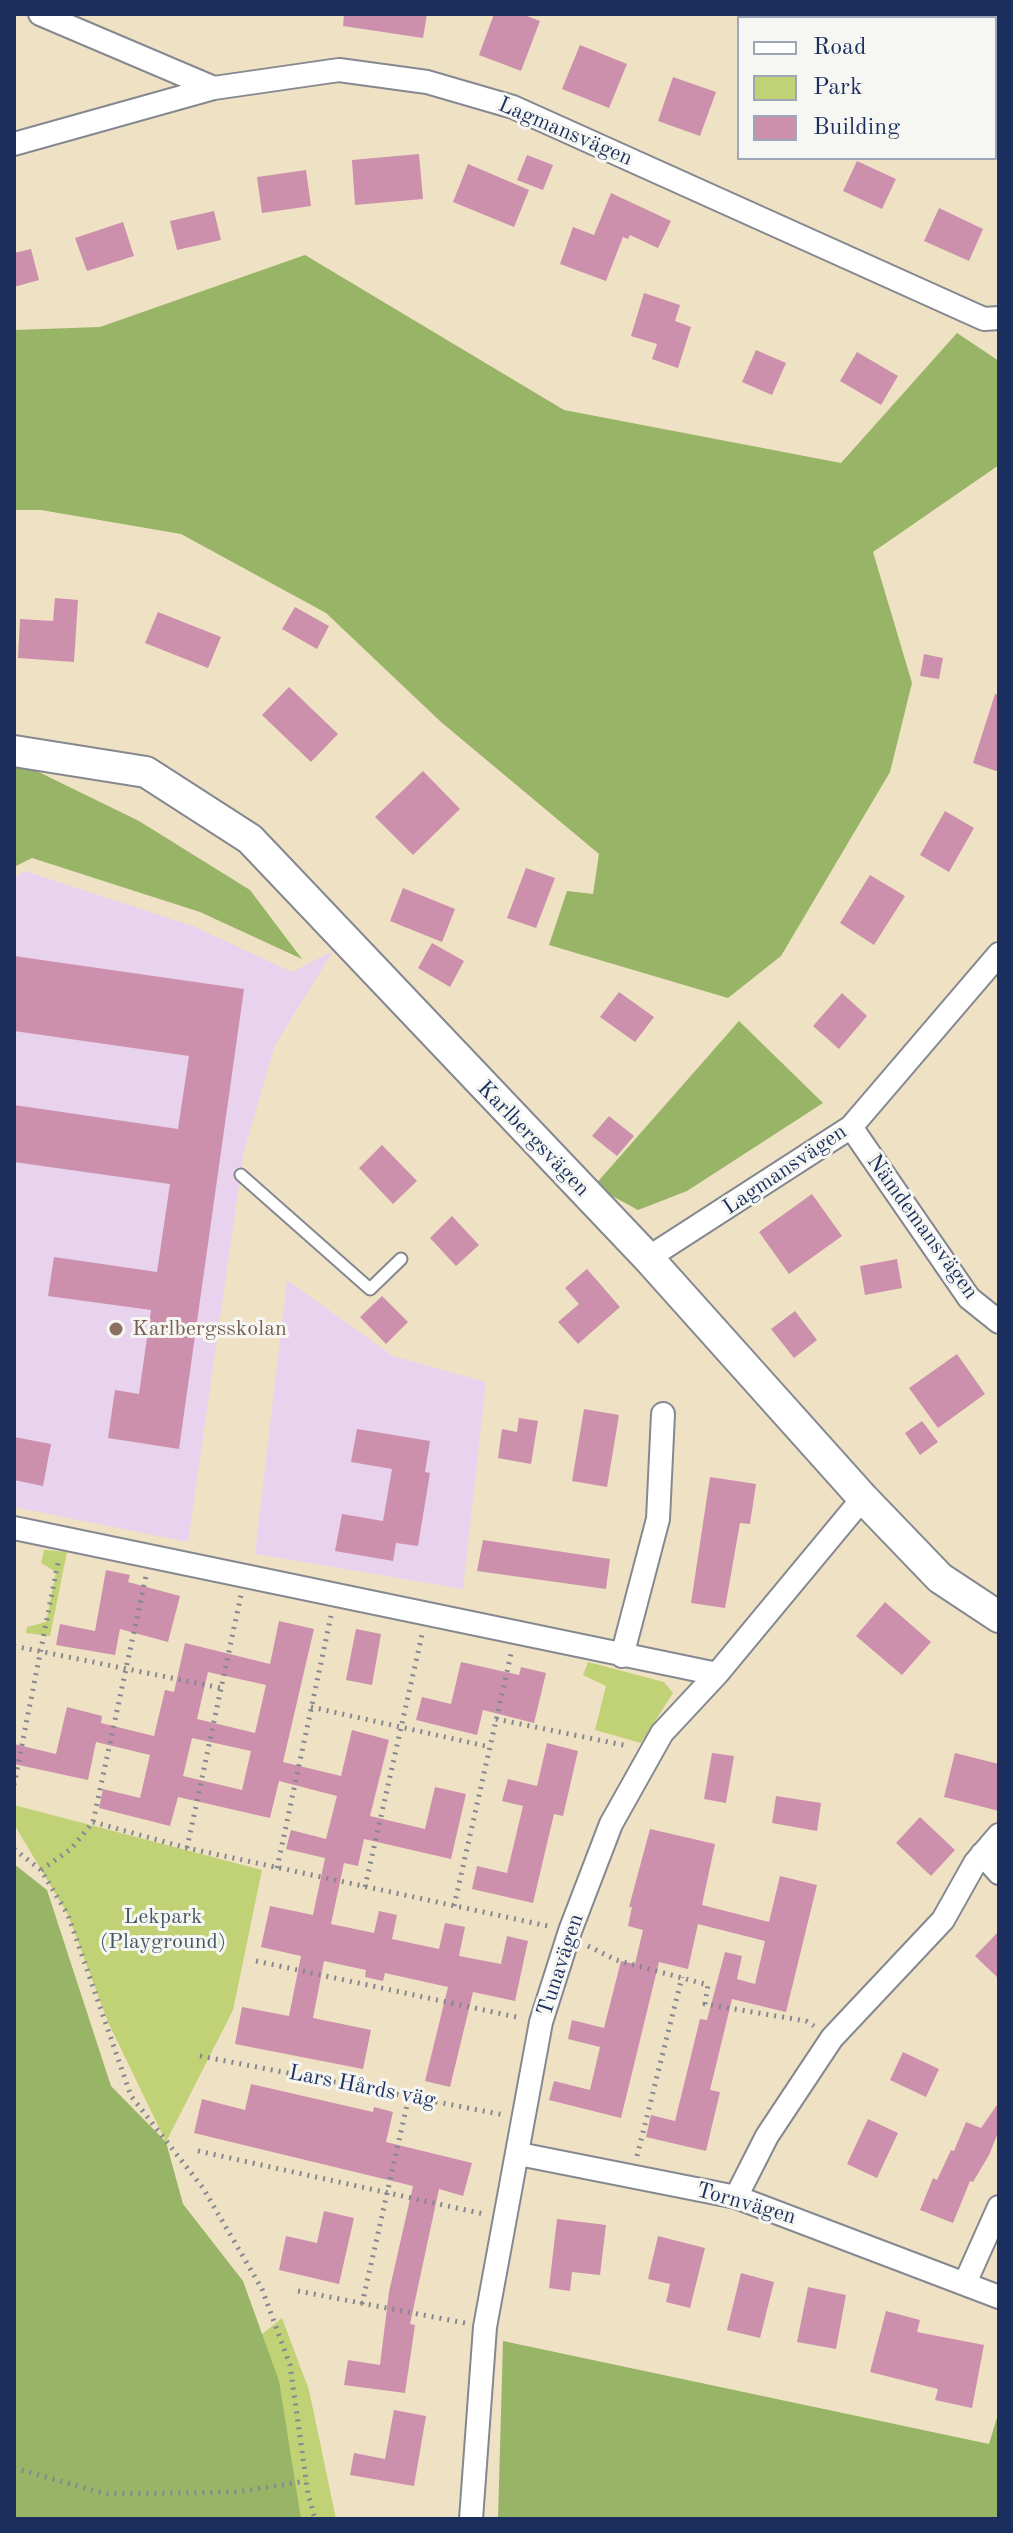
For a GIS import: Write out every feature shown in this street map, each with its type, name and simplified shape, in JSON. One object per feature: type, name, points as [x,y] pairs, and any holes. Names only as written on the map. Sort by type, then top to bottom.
[{"type":"street","points":[[40,14],[214,88]]},
{"type":"street","name":"Lagmansvägen","points":[[14,144],[214,88],[339,70],[427,82],[499,103],[984,319],[999,318]]},
{"type":"street","name":"Karlbergsvägen","points":[[14,751],[146,772],[250,839],[556,1165],[648,1258],[863,1498],[940,1578],[999,1617]]},
{"type":"street","name":"Lagmansvägen","points":[[648,1258],[851,1127],[999,954]]},
{"type":"street","name":"Nämdemansvägen","points":[[851,1127],[969,1298],[999,1322]]},
{"type":"street","points":[[622,1656],[658,1519],[663,1414]]},
{"type":"street","name":"Tunavägen","points":[[471,2519],[485,2327],[541,2022],[570,1931],[611,1824],[662,1733],[717,1674],[863,1498]]},
{"type":"street","points":[[14,1528],[717,1674]]},
{"type":"street","points":[[736,2197],[767,2136],[832,2038],[943,1920],[982,1854],[999,1835]]},
{"type":"street","points":[[982,1854],[999,1873]]},
{"type":"street","name":"Tornvägen","points":[[519,2154],[736,2197],[999,2297]]},
{"type":"street","points":[[965,2283],[999,2207]]},
{"type":"lane","points":[[241,1175],[370,1289],[401,1259]]},
{"type":"path","points":[[14,1785],[63,1538]]},
{"type":"path","points":[[41,1870],[71,1849],[93,1822],[150,1557]]},
{"type":"path","points":[[187,1848],[245,1576]]},
{"type":"path","points":[[277,1868],[336,1596]]},
{"type":"path","points":[[365,1887],[426,1615]]},
{"type":"path","points":[[454,1906],[515,1633]]},
{"type":"path","points":[[14,1646],[221,1688]]},
{"type":"path","points":[[311,1707],[490,1747]]},
{"type":"path","points":[[496,1719],[652,1751]]},
{"type":"path","points":[[93,1822],[187,1848],[570,1931],[593,1950],[616,1960],[708,1985],[705,2004],[806,2021],[832,2038]]},
{"type":"path","points":[[14,1849],[41,1870],[68,1915],[131,2096],[203,2188],[262,2289],[290,2365],[306,2481],[315,2519]]},
{"type":"path","points":[[256,1961],[541,2022]]},
{"type":"path","points":[[632,2176],[682,1977]]},
{"type":"path","name":"Lars Hårds väg","points":[[200,2056],[525,2119]]},
{"type":"path","points":[[362,2304],[409,2096]]},
{"type":"path","points":[[198,2151],[504,2219]]},
{"type":"path","points":[[298,2291],[485,2327]]},
{"type":"path","points":[[14,2468],[106,2494],[238,2492],[306,2481]]},
{"type":"shaded area","name":"Karlbergsskolan","points":[[25,871],[193,926],[292,972],[333,951],[275,1045],[244,1151],[188,1542],[14,1507],[14,878]]},
{"type":"shaded area","points":[[287,1280],[393,1356],[486,1382],[463,1589],[255,1554]]},
{"type":"green space","points":[[797,14],[999,14],[999,73],[997,16]]},
{"type":"green space","points":[[305,255],[564,410],[841,463],[957,333],[999,361],[999,465],[873,552],[912,683],[890,772],[781,956],[728,998],[549,945],[567,891],[593,894],[599,854],[441,722],[326,613],[181,534],[41,510],[14,510],[14,330],[100,327]]},
{"type":"green space","points":[[14,760],[139,821],[250,890],[302,959],[200,912],[32,858],[14,867]]},
{"type":"green space","points":[[739,1021],[823,1103],[687,1191],[638,1210],[594,1186]]},
{"type":"green space","points":[[44,1550],[67,1552],[50,1636],[26,1633],[27,1627],[46,1622],[56,1572],[41,1563]]},
{"type":"green space","points":[[588,1662],[664,1682],[673,1693],[641,1743],[595,1730],[606,1686],[583,1675]]},
{"type":"green space","name":"Lekpark (Playground)","points":[[14,1805],[262,1870],[233,2010],[166,2142],[108,2022],[68,1915],[14,1824]]},
{"type":"green space","points":[[14,1864],[47,1890],[111,2086],[166,2142],[183,2204],[243,2281],[279,2381],[301,2519],[14,2519]]},
{"type":"green space","points":[[282,2318],[309,2390],[336,2519],[296,2519],[256,2339]]},
{"type":"green space","points":[[503,2341],[989,2444],[999,2411],[999,2519],[498,2519]]},
{"type":"building","points":[[344,14],[427,14],[423,38],[343,26]]},
{"type":"building","points":[[494,14],[522,14],[540,21],[521,71],[479,55]]},
{"type":"building","points":[[580,45],[627,64],[609,108],[562,89]]},
{"type":"building","points":[[673,77],[716,92],[700,136],[658,121]]},
{"type":"building","points":[[419,154],[423,199],[355,205],[352,160]]},
{"type":"building","points":[[527,155],[553,165],[543,190],[517,180]]},
{"type":"building","points":[[857,161],[896,179],[882,209],[843,191]]},
{"type":"building","points":[[468,164],[529,190],[514,227],[453,202]]},
{"type":"building","points":[[306,170],[311,206],[262,213],[257,177]]},
{"type":"building","points":[[611,193],[671,221],[658,248],[630,235],[628,239],[623,237],[606,281],[560,264],[573,227],[594,235]]},
{"type":"building","points":[[939,208],[983,229],[969,261],[924,241]]},
{"type":"building","points":[[214,211],[221,240],[177,250],[170,221]]},
{"type":"building","points":[[123,222],[134,256],[87,271],[75,238]]},
{"type":"building","points":[[31,249],[39,280],[14,287],[14,253]]},
{"type":"building","points":[[644,293],[680,305],[675,321],[691,327],[678,368],[652,359],[657,344],[631,336]]},
{"type":"building","points":[[756,350],[786,363],[772,395],[742,382]]},
{"type":"building","points":[[857,352],[898,376],[881,405],[840,381]]},
{"type":"building","points":[[55,598],[78,600],[74,662],[18,658],[20,619],[53,621]]},
{"type":"building","points":[[295,607],[329,626],[317,649],[282,629]]},
{"type":"building","points":[[158,612],[221,637],[208,668],[145,643]]},
{"type":"building","points":[[924,654],[943,658],[939,679],[920,676]]},
{"type":"building","points":[[289,687],[338,734],[311,762],[262,715]]},
{"type":"building","points":[[995,694],[999,695],[999,772],[973,763]]},
{"type":"building","points":[[423,771],[460,809],[413,855],[375,817]]},
{"type":"building","points":[[945,811],[974,828],[949,872],[920,855]]},
{"type":"building","points":[[526,868],[555,878],[536,928],[507,918]]},
{"type":"building","points":[[870,875],[905,896],[874,945],[840,923]]},
{"type":"building","points":[[403,888],[455,909],[442,942],[390,921]]},
{"type":"building","points":[[432,943],[464,961],[450,987],[418,968]]},
{"type":"building","points":[[14,956],[244,989],[179,1449],[108,1438],[115,1390],[139,1394],[151,1310],[48,1296],[54,1257],[157,1272],[170,1184],[14,1162],[14,1105],[178,1129],[189,1056],[14,1031]]},
{"type":"building","points":[[619,992],[654,1017],[635,1042],[600,1017]]},
{"type":"building","points":[[842,993],[867,1016],[839,1049],[813,1026]]},
{"type":"building","points":[[609,1116],[634,1136],[617,1156],[592,1136]]},
{"type":"building","points":[[382,1145],[417,1181],[393,1204],[359,1168]]},
{"type":"building","points":[[812,1194],[842,1236],[789,1274],[759,1232]]},
{"type":"building","points":[[452,1216],[479,1245],[456,1266],[430,1238]]},
{"type":"building","points":[[897,1259],[902,1288],[865,1295],[860,1266]]},
{"type":"building","points":[[587,1269],[620,1307],[578,1344],[558,1322],[579,1304],[565,1288]]},
{"type":"building","points":[[382,1296],[408,1322],[386,1344],[360,1317]]},
{"type":"building","points":[[795,1311],[817,1340],[794,1358],[771,1329]]},
{"type":"building","points":[[957,1354],[985,1394],[938,1428],[909,1388]]},
{"type":"building","points":[[584,1409],[619,1415],[607,1487],[572,1481]]},
{"type":"building","points":[[519,1418],[538,1421],[531,1464],[498,1458],[502,1429],[517,1432]]},
{"type":"building","points":[[922,1421],[938,1442],[920,1455],[905,1433]]},
{"type":"building","points":[[357,1429],[430,1441],[425,1472],[430,1473],[418,1546],[396,1543],[393,1561],[335,1551],[342,1514],[383,1521],[392,1469],[351,1462]]},
{"type":"building","points":[[14,1437],[51,1444],[43,1486],[14,1480]]},
{"type":"building","points":[[710,1477],[756,1484],[750,1524],[740,1523],[725,1608],[691,1603]]},
{"type":"building","points":[[483,1540],[610,1559],[606,1589],[477,1571]]},
{"type":"building","points":[[106,1570],[130,1575],[128,1582],[180,1596],[168,1642],[120,1629],[115,1655],[56,1645],[60,1624],[95,1631]]},
{"type":"building","points":[[885,1602],[931,1642],[902,1675],[856,1636]]},
{"type":"building","points":[[279,1621],[314,1629],[283,1762],[341,1776],[352,1730],[389,1740],[370,1816],[425,1829],[435,1787],[466,1794],[451,1859],[364,1839],[358,1866],[344,1863],[331,1924],[374,1933],[379,1911],[397,1915],[392,1939],[439,1949],[445,1923],[465,1927],[459,1956],[501,1964],[507,1936],[528,1941],[515,2001],[473,1992],[450,2087],[425,2081],[448,1987],[385,1973],[383,1981],[365,1977],[366,1970],[324,1961],[313,2018],[371,2030],[363,2069],[235,2044],[242,2007],[289,2016],[301,1956],[261,1947],[270,1906],[313,1915],[325,1858],[286,1849],[291,1830],[326,1839],[337,1796],[279,1781],[270,1818],[178,1797],[170,1826],[99,1808],[103,1789],[140,1798],[150,1755],[96,1742],[88,1780],[14,1764],[14,1744],[56,1754],[67,1707],[102,1716],[101,1723],[154,1736],[165,1690],[174,1692],[185,1643],[270,1664]],"holes":[[[208,1672],[266,1685],[255,1733],[197,1719]],[[192,1738],[251,1751],[242,1790],[183,1776]]]},
{"type":"building","points":[[356,1629],[381,1634],[372,1685],[346,1680]]},
{"type":"building","points":[[461,1662],[519,1675],[521,1667],[546,1673],[534,1723],[483,1710],[477,1735],[416,1720],[422,1697],[451,1704]]},
{"type":"building","points":[[547,1743],[578,1751],[563,1816],[554,1814],[533,1903],[472,1889],[477,1866],[507,1873],[523,1806],[502,1801],[508,1779],[537,1786]]},
{"type":"building","points":[[712,1753],[734,1756],[726,1803],[704,1799]]},
{"type":"building","points":[[955,1753],[999,1764],[999,1811],[944,1797]]},
{"type":"building","points":[[776,1796],[821,1803],[817,1831],[772,1823]]},
{"type":"building","points":[[920,1817],[955,1850],[931,1876],[896,1843]]},
{"type":"building","points":[[650,1829],[715,1844],[702,1905],[769,1922],[780,1876],[817,1885],[786,2012],[732,1999],[710,2090],[720,2092],[706,2151],[646,2137],[651,2115],[675,2121],[700,2019],[707,2020],[725,1952],[742,1956],[737,1979],[755,1984],[765,1941],[698,1924],[688,1969],[659,1962],[621,2118],[549,2100],[554,2081],[590,2090],[600,2047],[568,2039],[572,2020],[604,2028],[621,1961],[635,1964],[643,1930],[628,1926],[632,1907],[629,1907]]},
{"type":"building","points":[[999,1931],[999,1979],[975,1956]]},
{"type":"building","points":[[903,2052],[939,2069],[926,2097],[890,2080]]},
{"type":"building","points":[[251,2084],[373,2112],[374,2107],[393,2112],[386,2142],[472,2163],[463,2196],[439,2189],[410,2324],[415,2325],[405,2393],[344,2385],[348,2360],[380,2365],[389,2292],[413,2186],[194,2133],[202,2099],[245,2110]]},
{"type":"building","points":[[999,2102],[999,2130],[989,2155],[973,2182],[970,2181],[953,2223],[920,2210],[933,2178],[937,2180],[966,2122],[981,2128]]},
{"type":"building","points":[[868,2119],[898,2133],[877,2178],[847,2164]]},
{"type":"building","points":[[324,2211],[354,2218],[339,2284],[279,2270],[286,2236],[317,2243]]},
{"type":"building","points":[[557,2219],[606,2225],[600,2275],[572,2272],[570,2291],[549,2288]]},
{"type":"building","points":[[658,2236],[705,2248],[690,2308],[666,2302],[670,2284],[648,2279]]},
{"type":"building","points":[[741,2273],[774,2282],[760,2338],[727,2330]]},
{"type":"building","points":[[808,2287],[846,2295],[836,2349],[797,2342]]},
{"type":"building","points":[[886,2311],[920,2320],[917,2332],[984,2345],[972,2408],[935,2400],[938,2389],[870,2372]]},
{"type":"building","points":[[394,2410],[426,2416],[414,2486],[350,2475],[354,2453],[385,2459]]},
{"type":"place","name":"Karlbergsskolan","points":[[116,1329]]}]
